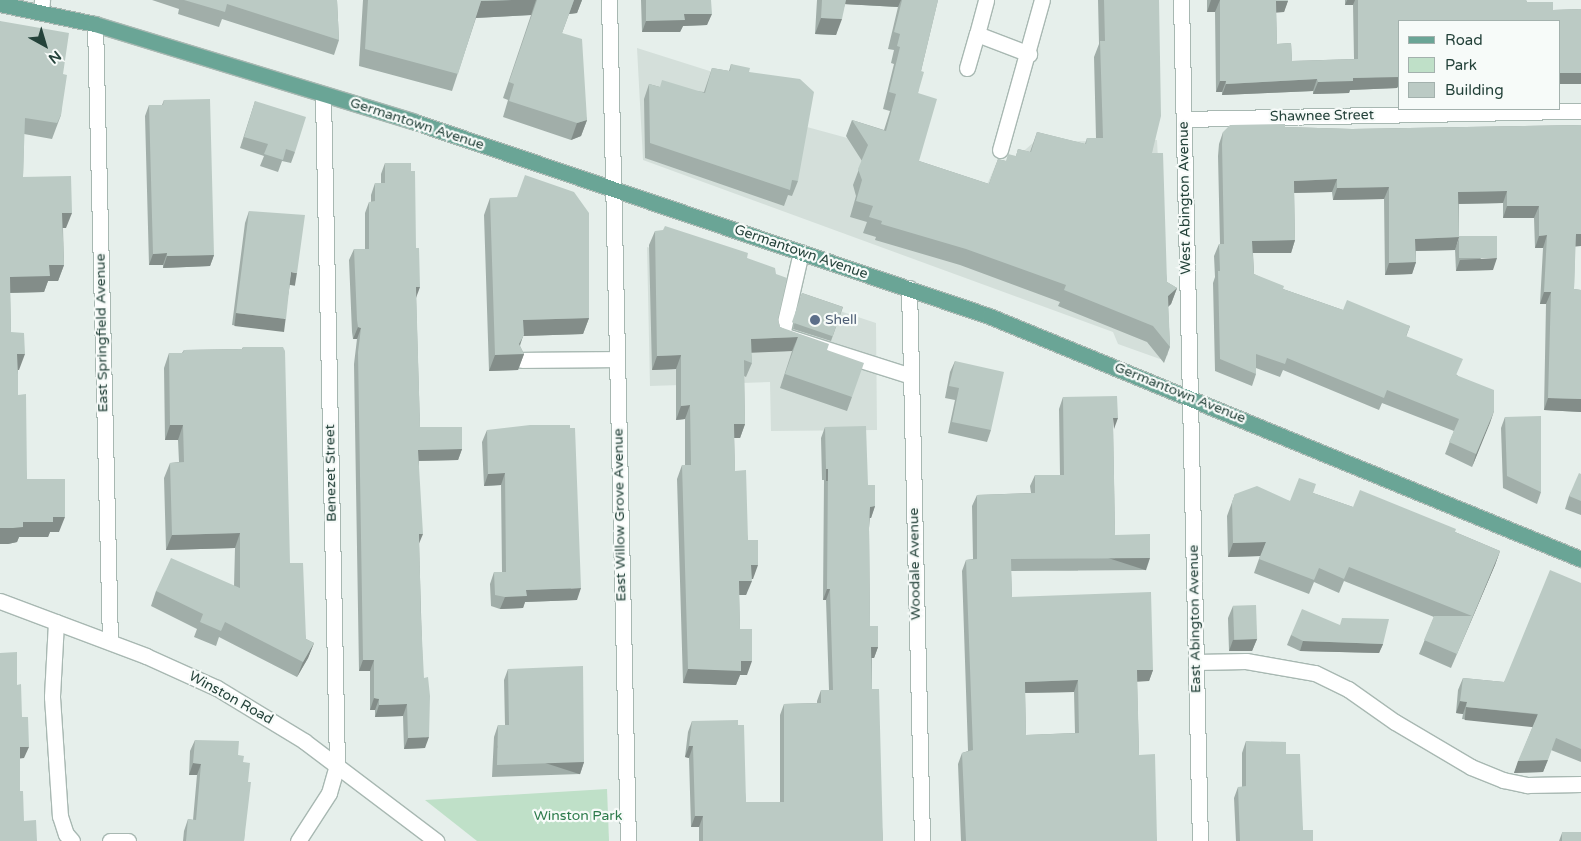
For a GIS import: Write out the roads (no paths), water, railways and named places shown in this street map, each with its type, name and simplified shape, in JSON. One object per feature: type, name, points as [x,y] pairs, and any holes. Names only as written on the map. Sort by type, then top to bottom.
[{"type":"main road","name":"Germantown Avenue","points":[[0,4],[42,6],[323,94],[614,189],[998,319],[1581,559]]},
{"type":"street","name":"East Willow Grove Avenue","points":[[609,0],[628,841]]},
{"type":"street","points":[[967,68],[986,0]]},
{"type":"street","points":[[1000,150],[1029,54],[1042,0]]},
{"type":"street","name":"West Abington Avenue","points":[[1181,0],[1188,396]]},
{"type":"street","name":"East Springfield Avenue","points":[[95,24],[110,642]]},
{"type":"street","points":[[977,34],[1029,54]]},
{"type":"street","name":"Benezet Street","points":[[298,841],[329,793],[337,765],[323,94]]},
{"type":"street","name":"Shawnee Street","points":[[1184,119],[1581,111]]},
{"type":"street","points":[[801,252],[782,335],[910,376]]},
{"type":"street","name":"Woodale Avenue","points":[[909,288],[922,841]]},
{"type":"street","points":[[522,360],[616,359]]},
{"type":"street","name":"East Abington Avenue","points":[[1188,396],[1200,841]]},
{"type":"street","name":"Winston Road","points":[[0,601],[110,642],[217,688],[255,709],[337,765],[436,841]]},
{"type":"street","points":[[56,622],[52,697],[60,816],[66,834],[72,841]]},
{"type":"street","points":[[1196,662],[1246,661],[1315,673],[1348,689],[1395,722],[1472,767],[1503,780],[1527,785],[1581,784]]},
{"type":"street","points":[[110,841],[128,841]]},
{"type":"place","name":"Shell","points":[[815,320]]},
{"type":"park label","name":"Winston Park","points":[[578,816]]}]
